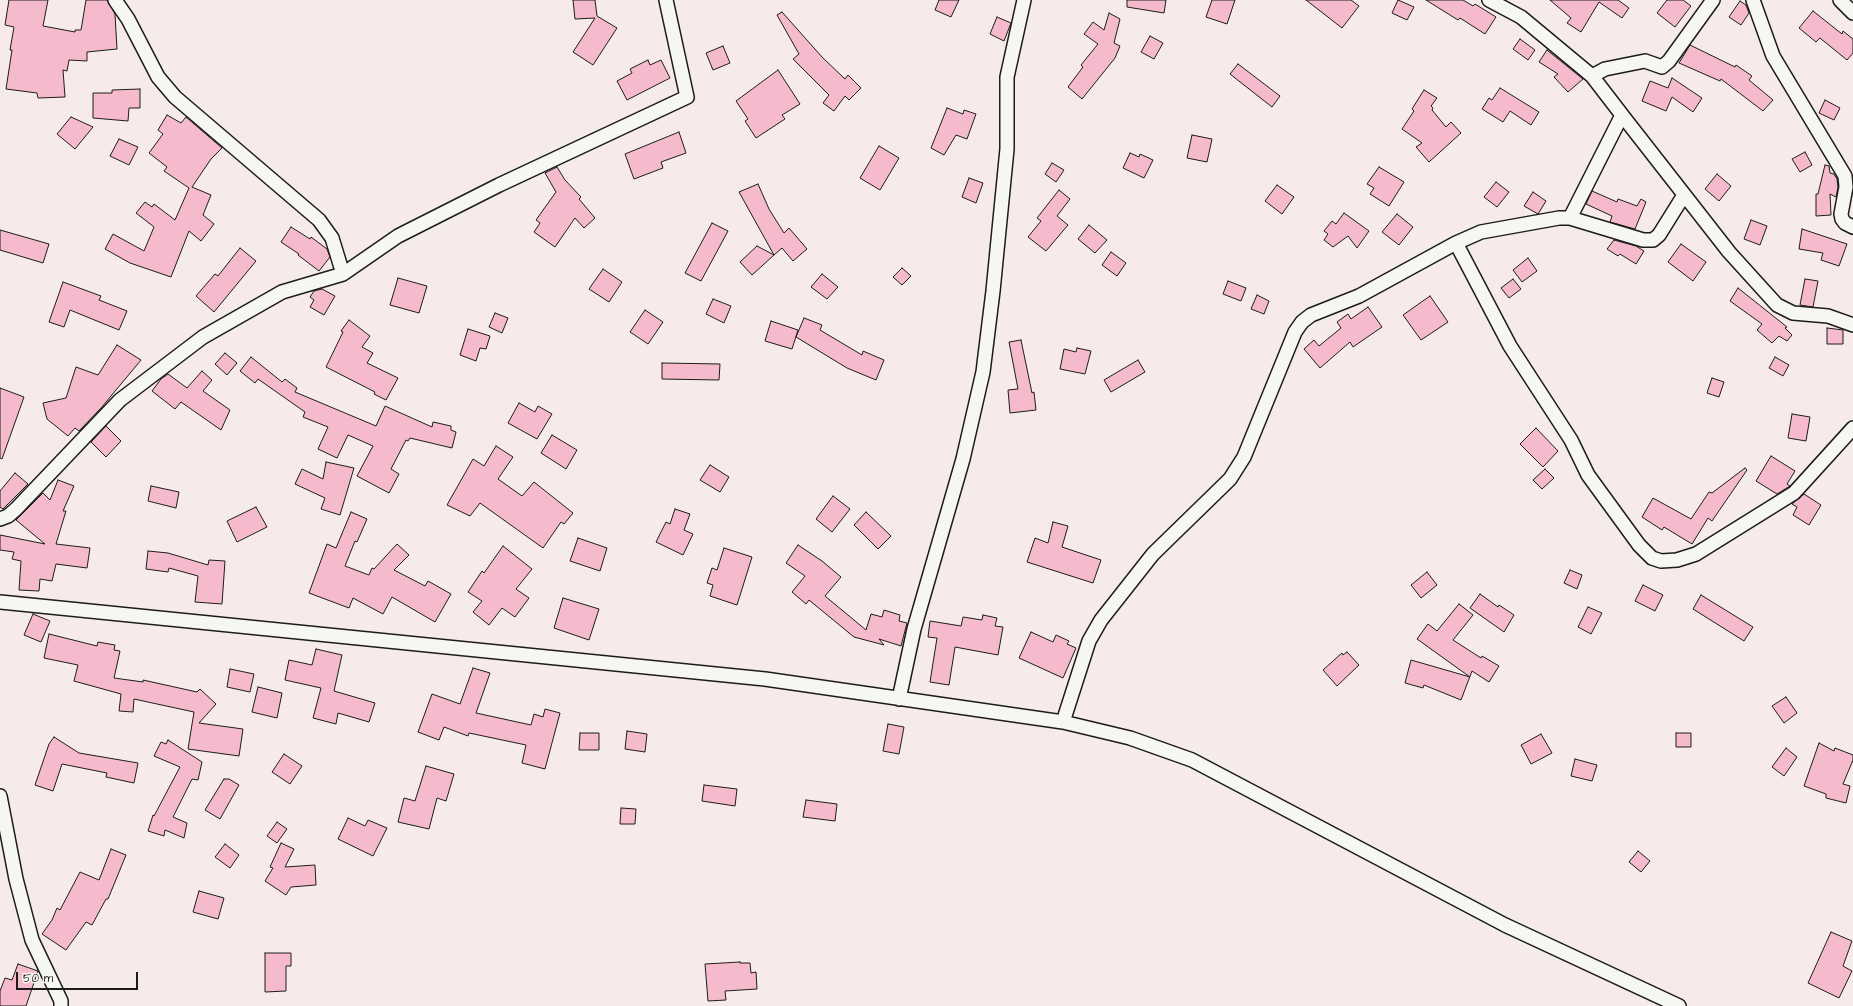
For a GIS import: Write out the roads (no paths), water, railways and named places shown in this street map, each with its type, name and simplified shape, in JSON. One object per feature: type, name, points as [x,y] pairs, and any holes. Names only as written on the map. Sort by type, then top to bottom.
[{"type":"street","points":[[115,0],[128,19],[158,77],[171,92],[319,220],[332,238],[343,274]]},
{"type":"street","points":[[0,519],[8,516],[16,509],[120,400],[203,338],[282,292],[343,274],[398,236],[499,185],[687,97],[666,0]]},
{"type":"street","points":[[899,699],[914,629],[963,459],[982,372],[1007,149],[1007,77],[1024,0]]},
{"type":"street","points":[[1489,0],[1521,17],[1592,76],[1729,252],[1777,304],[1793,313],[1828,316],[1853,325]]},
{"type":"street","points":[[1592,76],[1605,70],[1645,61],[1662,67],[1669,62],[1713,0]]},
{"type":"street","points":[[1753,0],[1773,56],[1845,176],[1846,187],[1841,214],[1845,223],[1853,227]]},
{"type":"street","points":[[1840,0],[1853,13]]},
{"type":"street","points":[[1570,218],[1622,115]]},
{"type":"street","points":[[1063,722],[1089,640],[1101,620],[1153,554],[1230,479],[1244,457],[1295,332],[1302,322],[1311,315],[1359,296],[1456,243],[1481,232],[1559,218],[1570,218],[1643,240],[1653,240],[1658,235],[1684,195]]},
{"type":"street","points":[[1456,243],[1510,346],[1571,440],[1588,475],[1640,545],[1652,558],[1661,561],[1677,560],[1696,554],[1794,493],[1853,428]]},
{"type":"street","points":[[0,602],[765,679],[1063,722],[1130,738],[1192,760],[1505,925],[1679,1006]]},
{"type":"street","points":[[0,796],[16,879],[32,940],[61,1001],[61,1006]]}]
